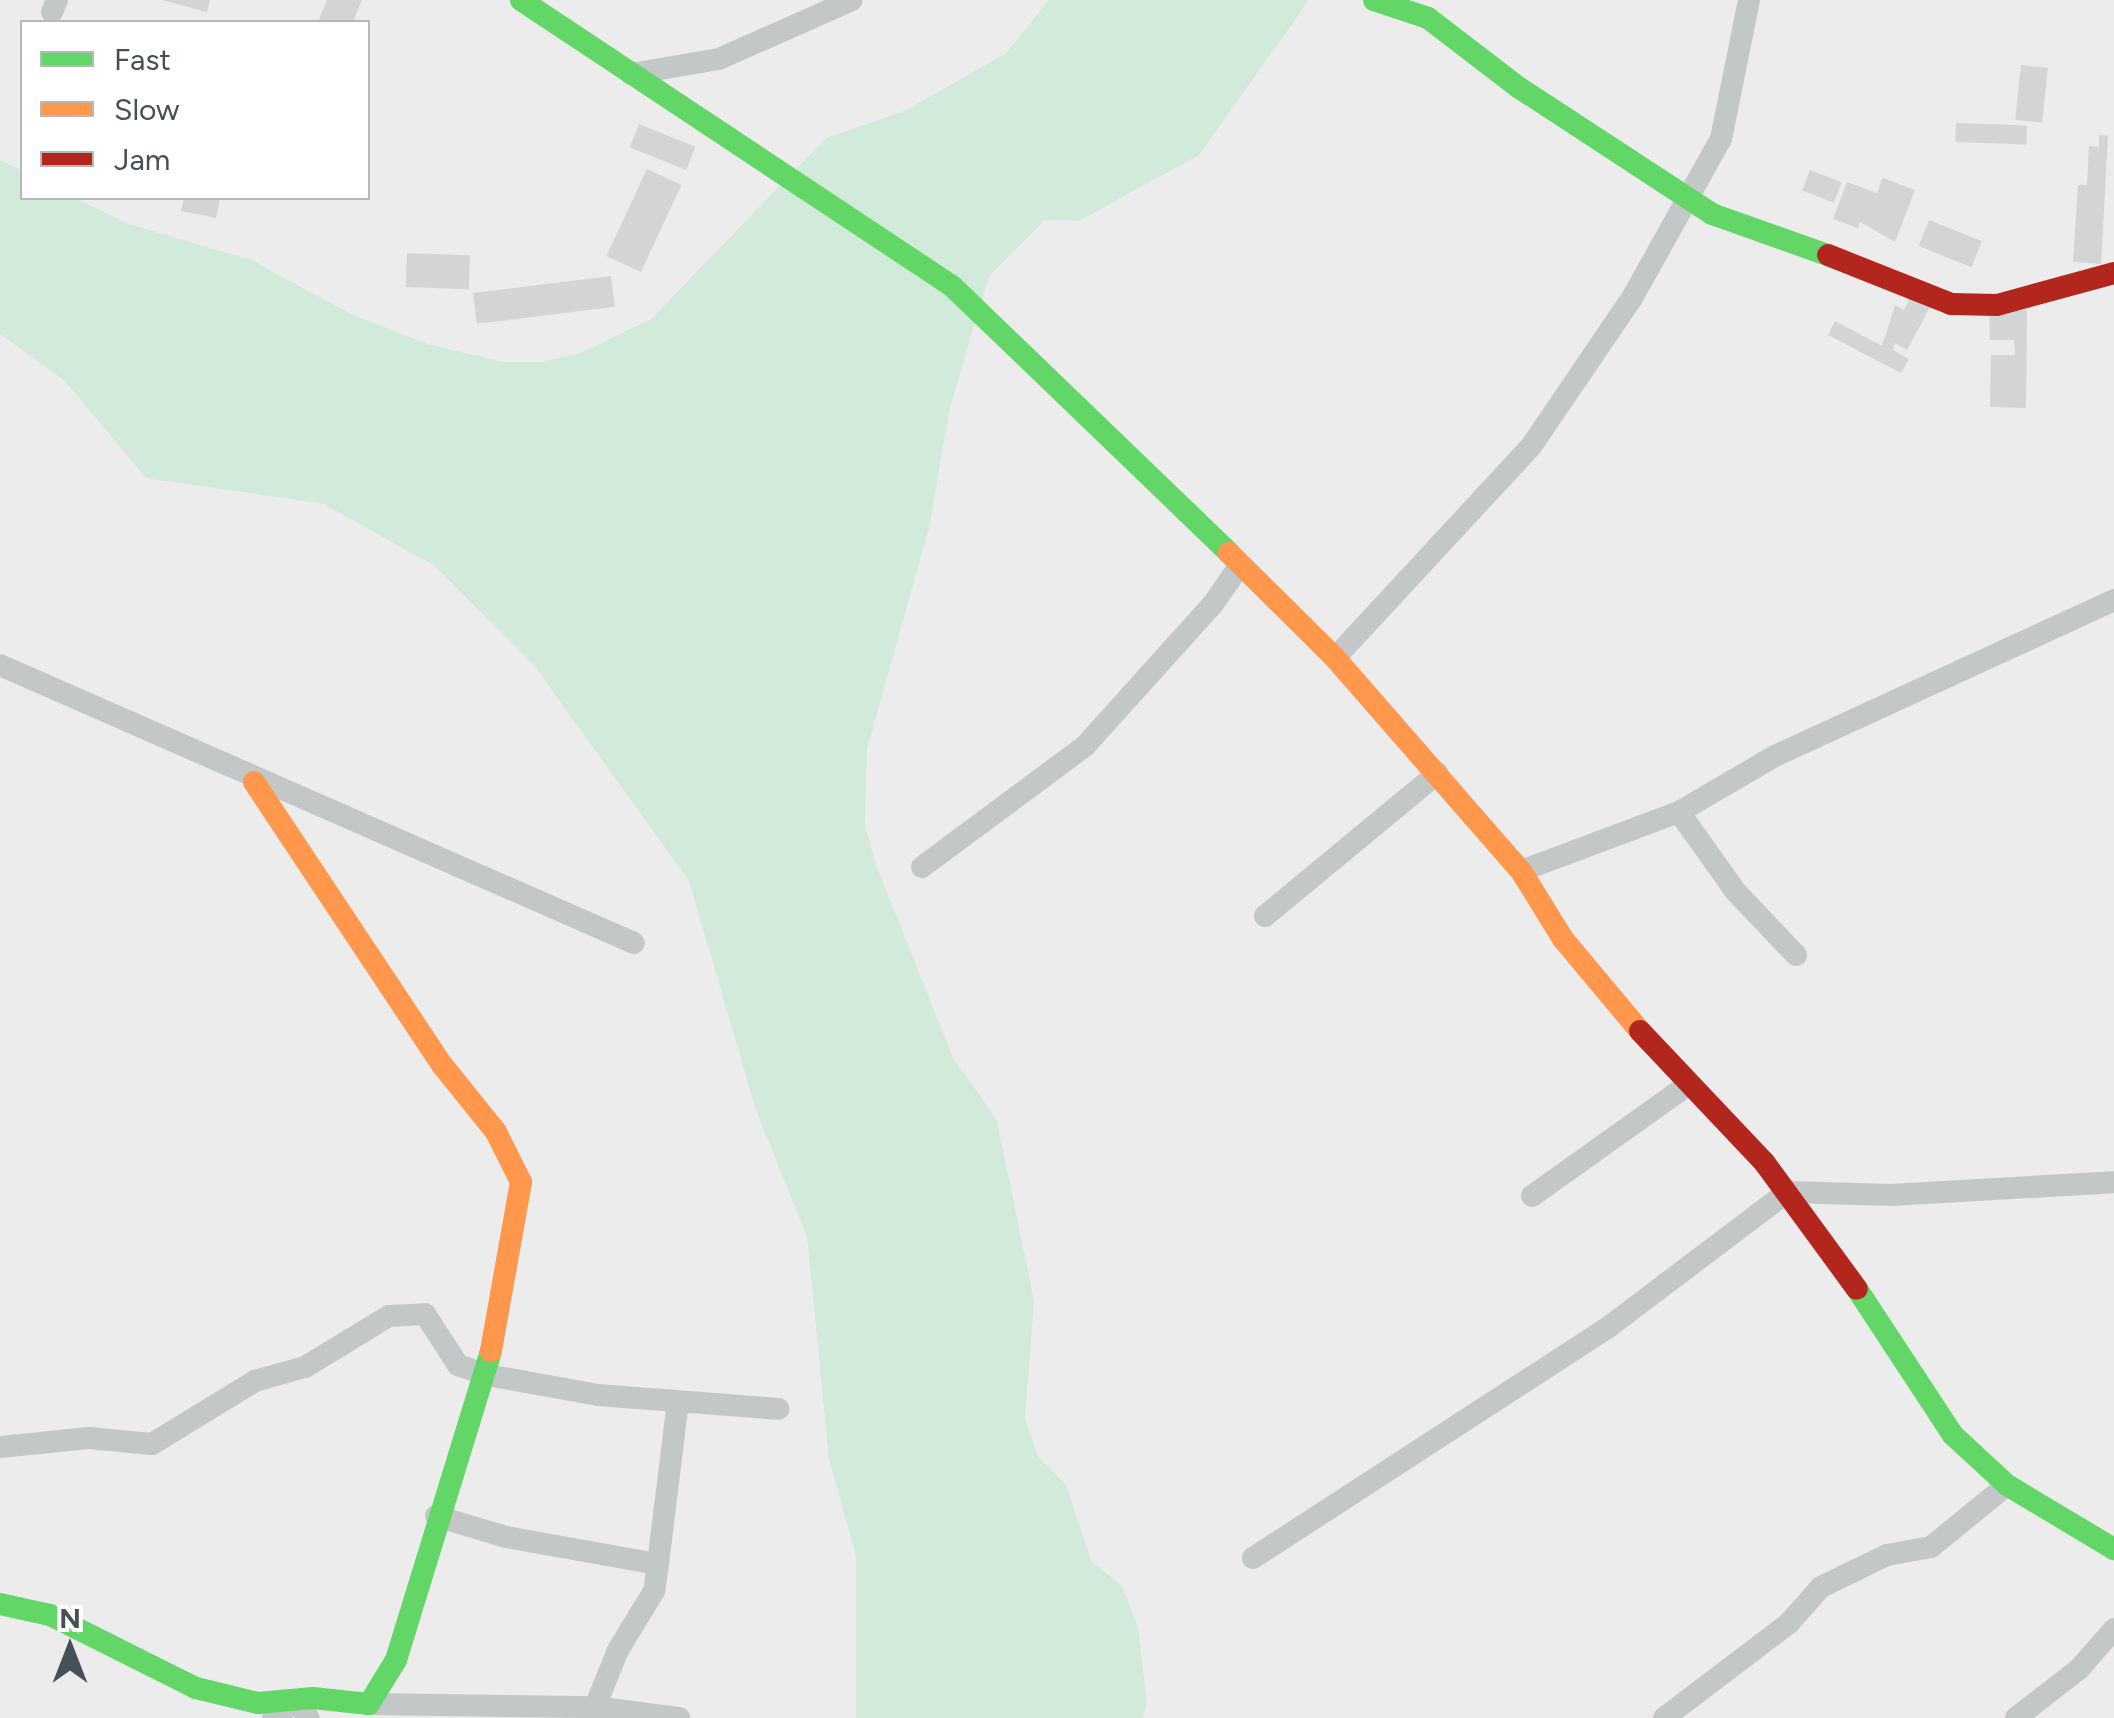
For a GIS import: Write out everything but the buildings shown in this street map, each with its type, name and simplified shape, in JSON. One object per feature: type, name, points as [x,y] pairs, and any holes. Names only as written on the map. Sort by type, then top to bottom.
[{"type":"street","points":[[521,0],[952,286],[1238,568],[1335,658],[1520,870],[1563,939],[1686,1086],[1742,1136],[1911,1363],[1934,1412],[2007,1484],[2114,1549]]},
{"type":"street","points":[[631,74],[719,59],[852,0]]},
{"type":"street","points":[[1374,0],[1428,18],[1518,87],[1688,194],[1712,214],[1951,304],[2011,302],[2114,273]]},
{"type":"street","points":[[1335,658],[1532,444],[1632,298],[1721,139],[1749,0]]},
{"type":"street","points":[[922,867],[1085,746],[1213,604],[1238,568]]},
{"type":"street","points":[[1520,870],[1679,812],[1775,756],[2114,600]]},
{"type":"street","points":[[0,665],[223,758],[254,782],[449,858],[634,943]]},
{"type":"street","points":[[1265,916],[1438,773]]},
{"type":"street","points":[[254,782],[442,1066],[496,1132],[521,1182],[487,1375],[436,1516],[396,1660],[370,1704]]},
{"type":"street","points":[[1679,812],[1736,892],[1796,955]]},
{"type":"street","points":[[1532,1196],[1686,1086]]},
{"type":"street","points":[[1253,1558],[1610,1326],[1786,1192],[1890,1195],[2114,1182]]},
{"type":"street","points":[[0,1447],[88,1438],[152,1444],[255,1381],[304,1367],[389,1316],[425,1314],[458,1365],[487,1375],[678,1402],[778,1408]]},
{"type":"street","points":[[595,1707],[618,1650],[654,1591],[678,1402]]},
{"type":"street","points":[[1664,1718],[1789,1623],[1820,1587],[1887,1556],[1931,1547],[2007,1484]]},
{"type":"street","points":[[436,1516],[506,1537],[658,1564]]},
{"type":"street","points":[[0,1604],[50,1615],[196,1688],[258,1703],[302,1709],[370,1704],[595,1707],[679,1718]]},
{"type":"street","points":[[2016,1718],[2079,1670],[2114,1629]]},
{"type":"street","points":[[274,1718],[302,1709]]},
{"type":"green space","points":[[1049,0],[1309,0],[1199,155],[1079,221],[1045,220],[989,276],[950,407],[929,528],[867,749],[865,825],[875,862],[953,1058],[997,1120],[1034,1301],[1025,1418],[1038,1456],[1066,1485],[1092,1562],[1122,1586],[1138,1627],[1147,1705],[1142,1718],[856,1718],[856,1556],[829,1459],[807,1237],[756,1110],[689,881],[536,668],[435,566],[324,504],[146,478],[65,381],[0,334],[0,160],[20,170],[20,200],[79,200],[129,224],[251,260],[351,314],[427,344],[503,362],[542,362],[580,353],[651,319],[826,138],[907,110],[1006,53]]},
{"type":"traffic: fast","points":[[521,0],[952,286],[1229,553]]},
{"type":"traffic: fast","points":[[1374,0],[1428,18],[1518,87],[1712,214],[1828,255]]},
{"type":"traffic: fast","points":[[1857,1289],[1953,1435],[2007,1485],[2114,1549]]},
{"type":"traffic: fast","points":[[0,1604],[50,1615],[196,1688],[258,1703],[313,1698],[369,1704],[396,1660],[491,1351]]},
{"type":"traffic: slow","points":[[1229,553],[1335,658],[1521,871],[1563,939],[1640,1031]]},
{"type":"traffic: slow","points":[[254,782],[443,1066],[496,1132],[521,1182],[491,1351]]},
{"type":"traffic: jam","points":[[1828,255],[1951,304],[1997,305],[2114,273]]},
{"type":"traffic: jam","points":[[1640,1031],[1764,1162],[1857,1289]]}]
